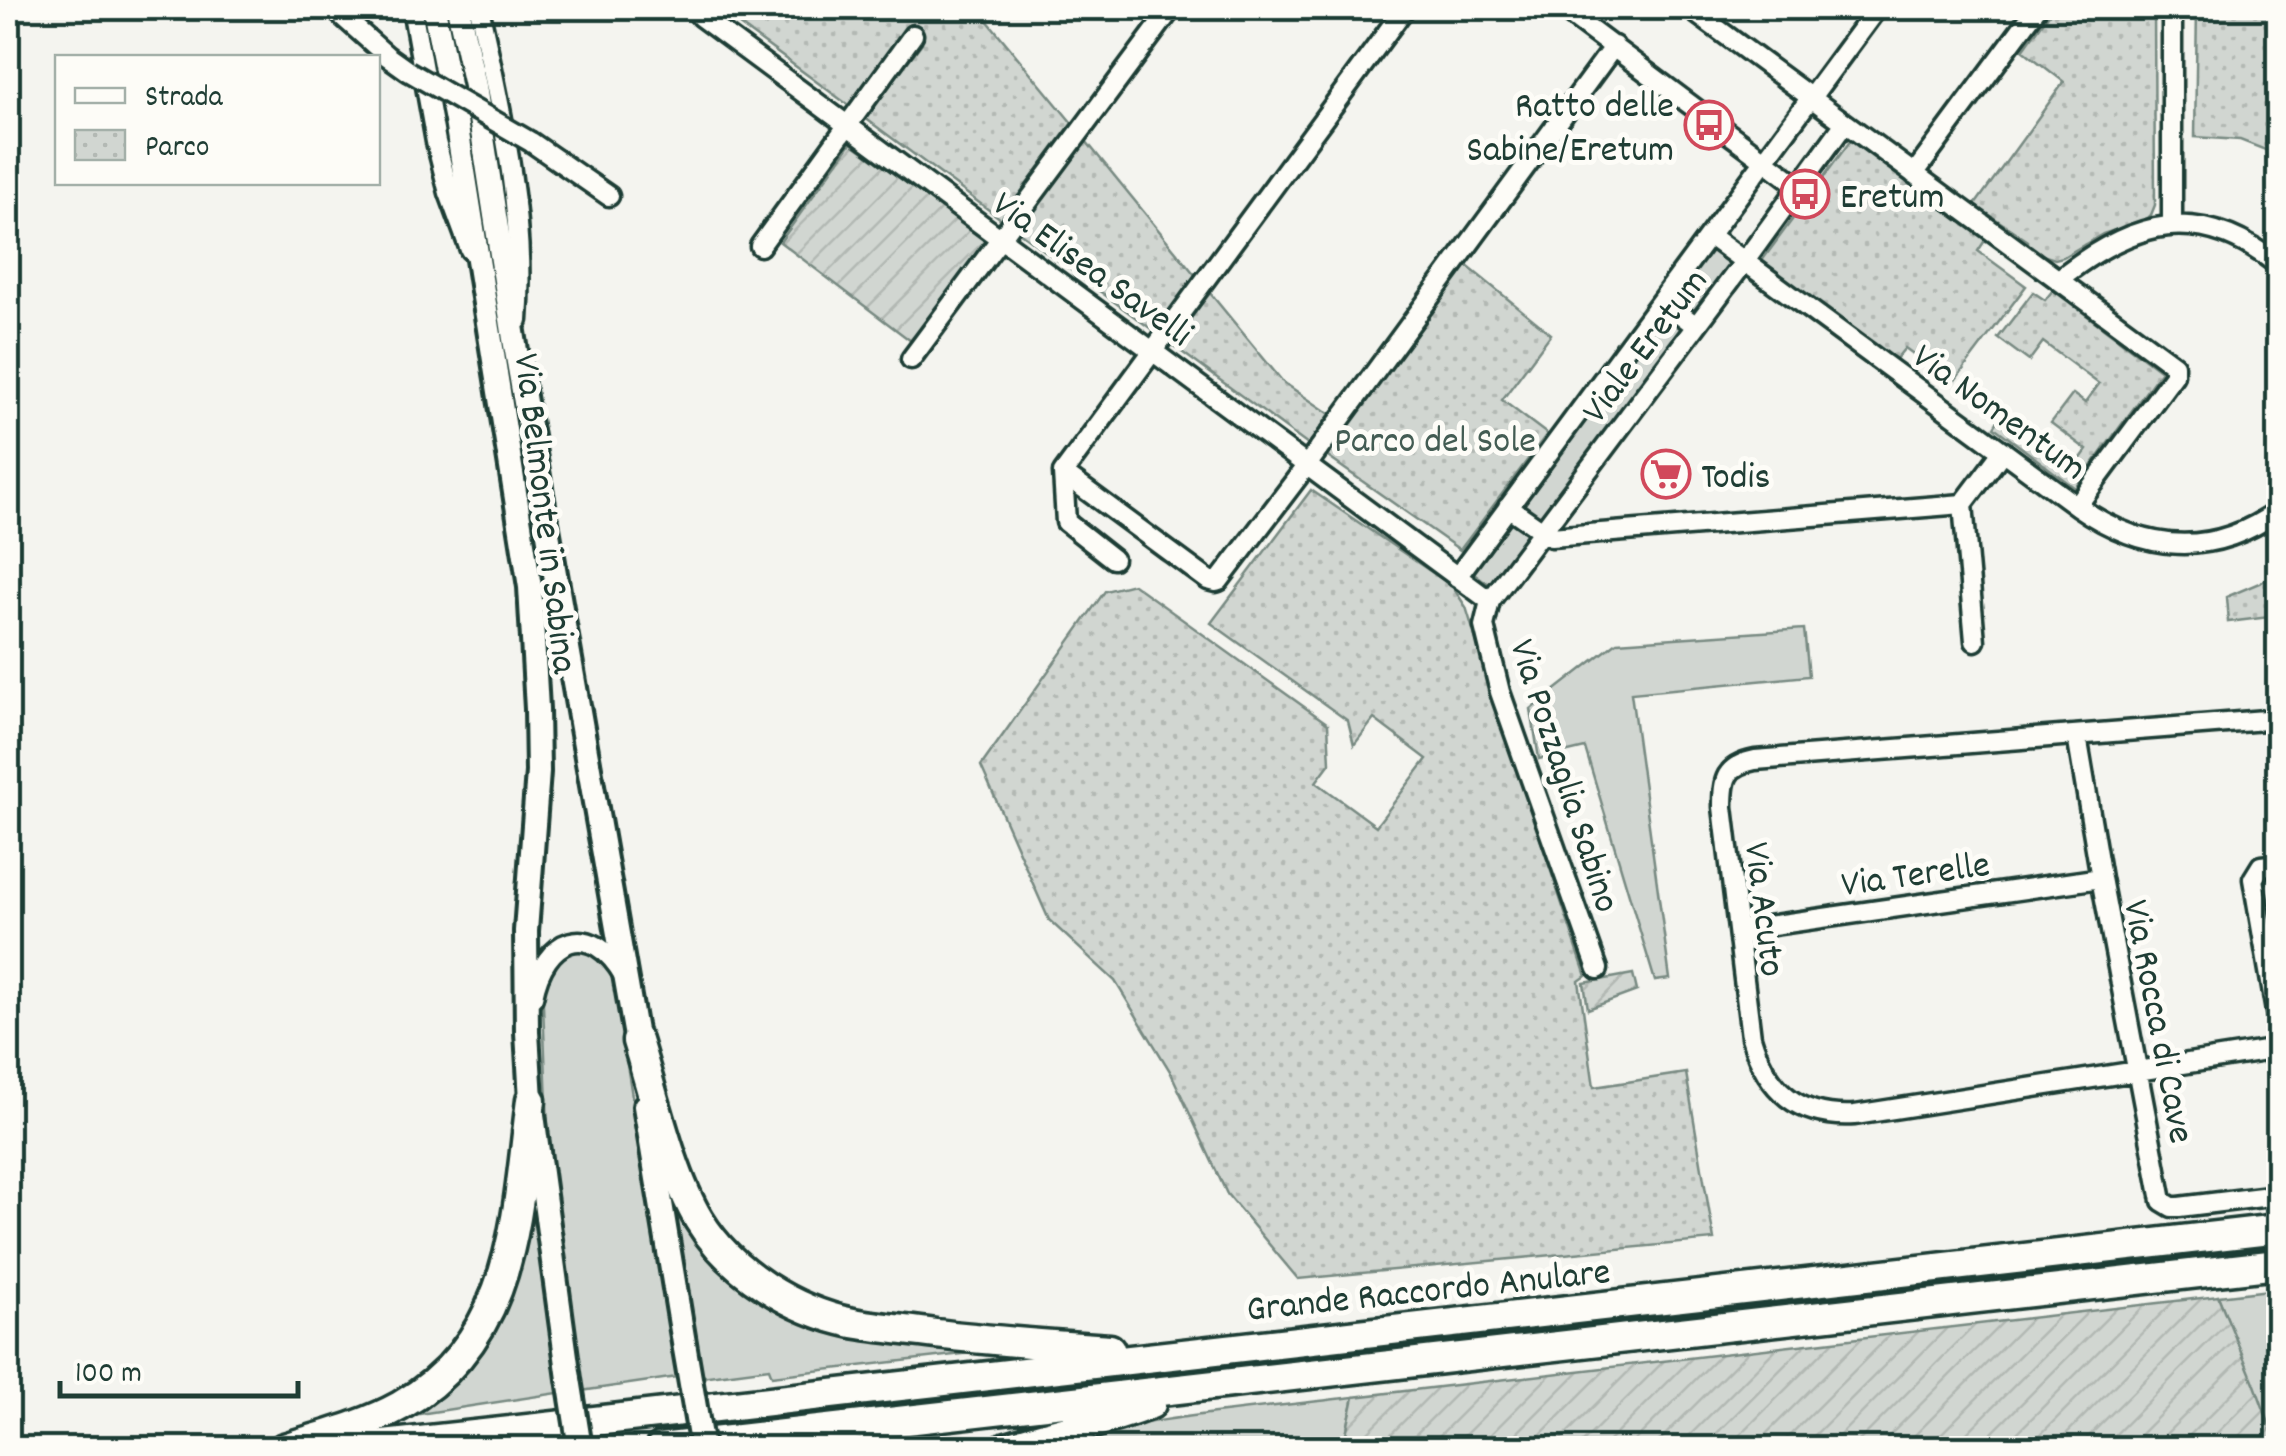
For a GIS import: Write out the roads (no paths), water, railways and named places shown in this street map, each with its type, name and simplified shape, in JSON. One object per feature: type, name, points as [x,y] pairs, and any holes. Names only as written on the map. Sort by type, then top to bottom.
[{"type":"highway","points":[[638,1041],[676,1166],[698,1218],[728,1257],[782,1296],[802,1307],[854,1323],[985,1340],[1176,1354]]},
{"type":"highway","points":[[284,1448],[398,1407],[440,1375],[473,1337],[495,1299],[510,1254],[530,1100]]},
{"type":"highway","name":"Grande Raccordo Anulare","points":[[356,1448],[577,1432],[1176,1354],[2278,1229]]},
{"type":"highway","name":"Grande Raccordo Anulare","points":[[660,1448],[2278,1264]]},
{"type":"highway","points":[[1004,1448],[1130,1412],[1189,1389]]},
{"type":"main road","name":"Via Belmonte in Sabina","points":[[434,8],[526,555],[538,772],[526,931],[530,1100],[577,1432]]},
{"type":"main road","name":"Via Belmonte in Sabina","points":[[458,8],[477,97],[515,345],[638,1041],[702,1448]]},
{"type":"street","points":[[333,8],[408,71],[532,142],[609,196]]},
{"type":"street","points":[[412,8],[449,193],[480,274]]},
{"type":"street","points":[[479,8],[519,229],[515,345]]},
{"type":"street","name":"Via Elisea Savelli","points":[[695,8],[701,17],[1490,601]]},
{"type":"street","points":[[910,359],[1172,8]]},
{"type":"street","points":[[1112,560],[1066,522],[1063,474],[1405,8]]},
{"type":"street","points":[[1562,8],[1800,186]]},
{"type":"street","points":[[1689,8],[2172,363],[2176,372],[2077,506]]},
{"type":"street","name":"Viale Eretum","points":[[1457,576],[1877,8]]},
{"type":"street","points":[[1914,174],[2036,8]]},
{"type":"street","points":[[2172,8],[2172,225]]},
{"type":"street","points":[[760,246],[913,35]]},
{"type":"street","points":[[1063,474],[1208,580],[1216,582],[1222,578],[1614,46]]},
{"type":"street","name":"Viale Eretum","points":[[1490,601],[1745,262],[1844,123]]},
{"type":"street","points":[[2059,279],[2109,243],[2151,227],[2172,225],[2219,232],[2256,249],[2278,265]]},
{"type":"street","name":"Via Nomentum","points":[[1710,236],[2077,506],[2122,533],[2180,545],[2209,542],[2254,526],[2278,510]]},
{"type":"street","points":[[1662,301],[1696,326]]},
{"type":"street","points":[[1975,641],[1964,504],[2003,451]]},
{"type":"street","points":[[1508,508],[1551,537],[1964,504]]},
{"type":"street","name":"Via Pozzaglia Sabino","points":[[1490,601],[1484,620],[1485,634],[1500,692],[1598,969]]},
{"type":"street","name":"Via Acuto","points":[[2278,718],[1755,760],[1739,764],[1726,776],[1722,807],[1750,1030],[1758,1059],[1779,1090],[1810,1110],[1833,1116],[1855,1115],[2278,1049]]},
{"type":"street","name":"Via Rocca di Cave","points":[[2076,736],[2160,1195],[2166,1205],[2179,1207],[2278,1195]]},
{"type":"street","points":[[2278,864],[2261,866],[2253,879],[2278,1023]]},
{"type":"street","name":"Via Terelle","points":[[1738,930],[2101,878]]},
{"type":"street","name":"Via Belmonte in Sabina","points":[[527,1032],[538,975],[556,948],[579,941],[596,946],[610,955],[626,981]]},
{"type":"place","name":"Ratto delle Sabine/Eretum","points":[[1709,125]]},
{"type":"place","name":"Eretum","points":[[1805,194]]},
{"type":"place","name":"Todis","points":[[1666,474]]},
{"type":"park label","name":"Parco del Sole","points":[[1435,438]]}]
